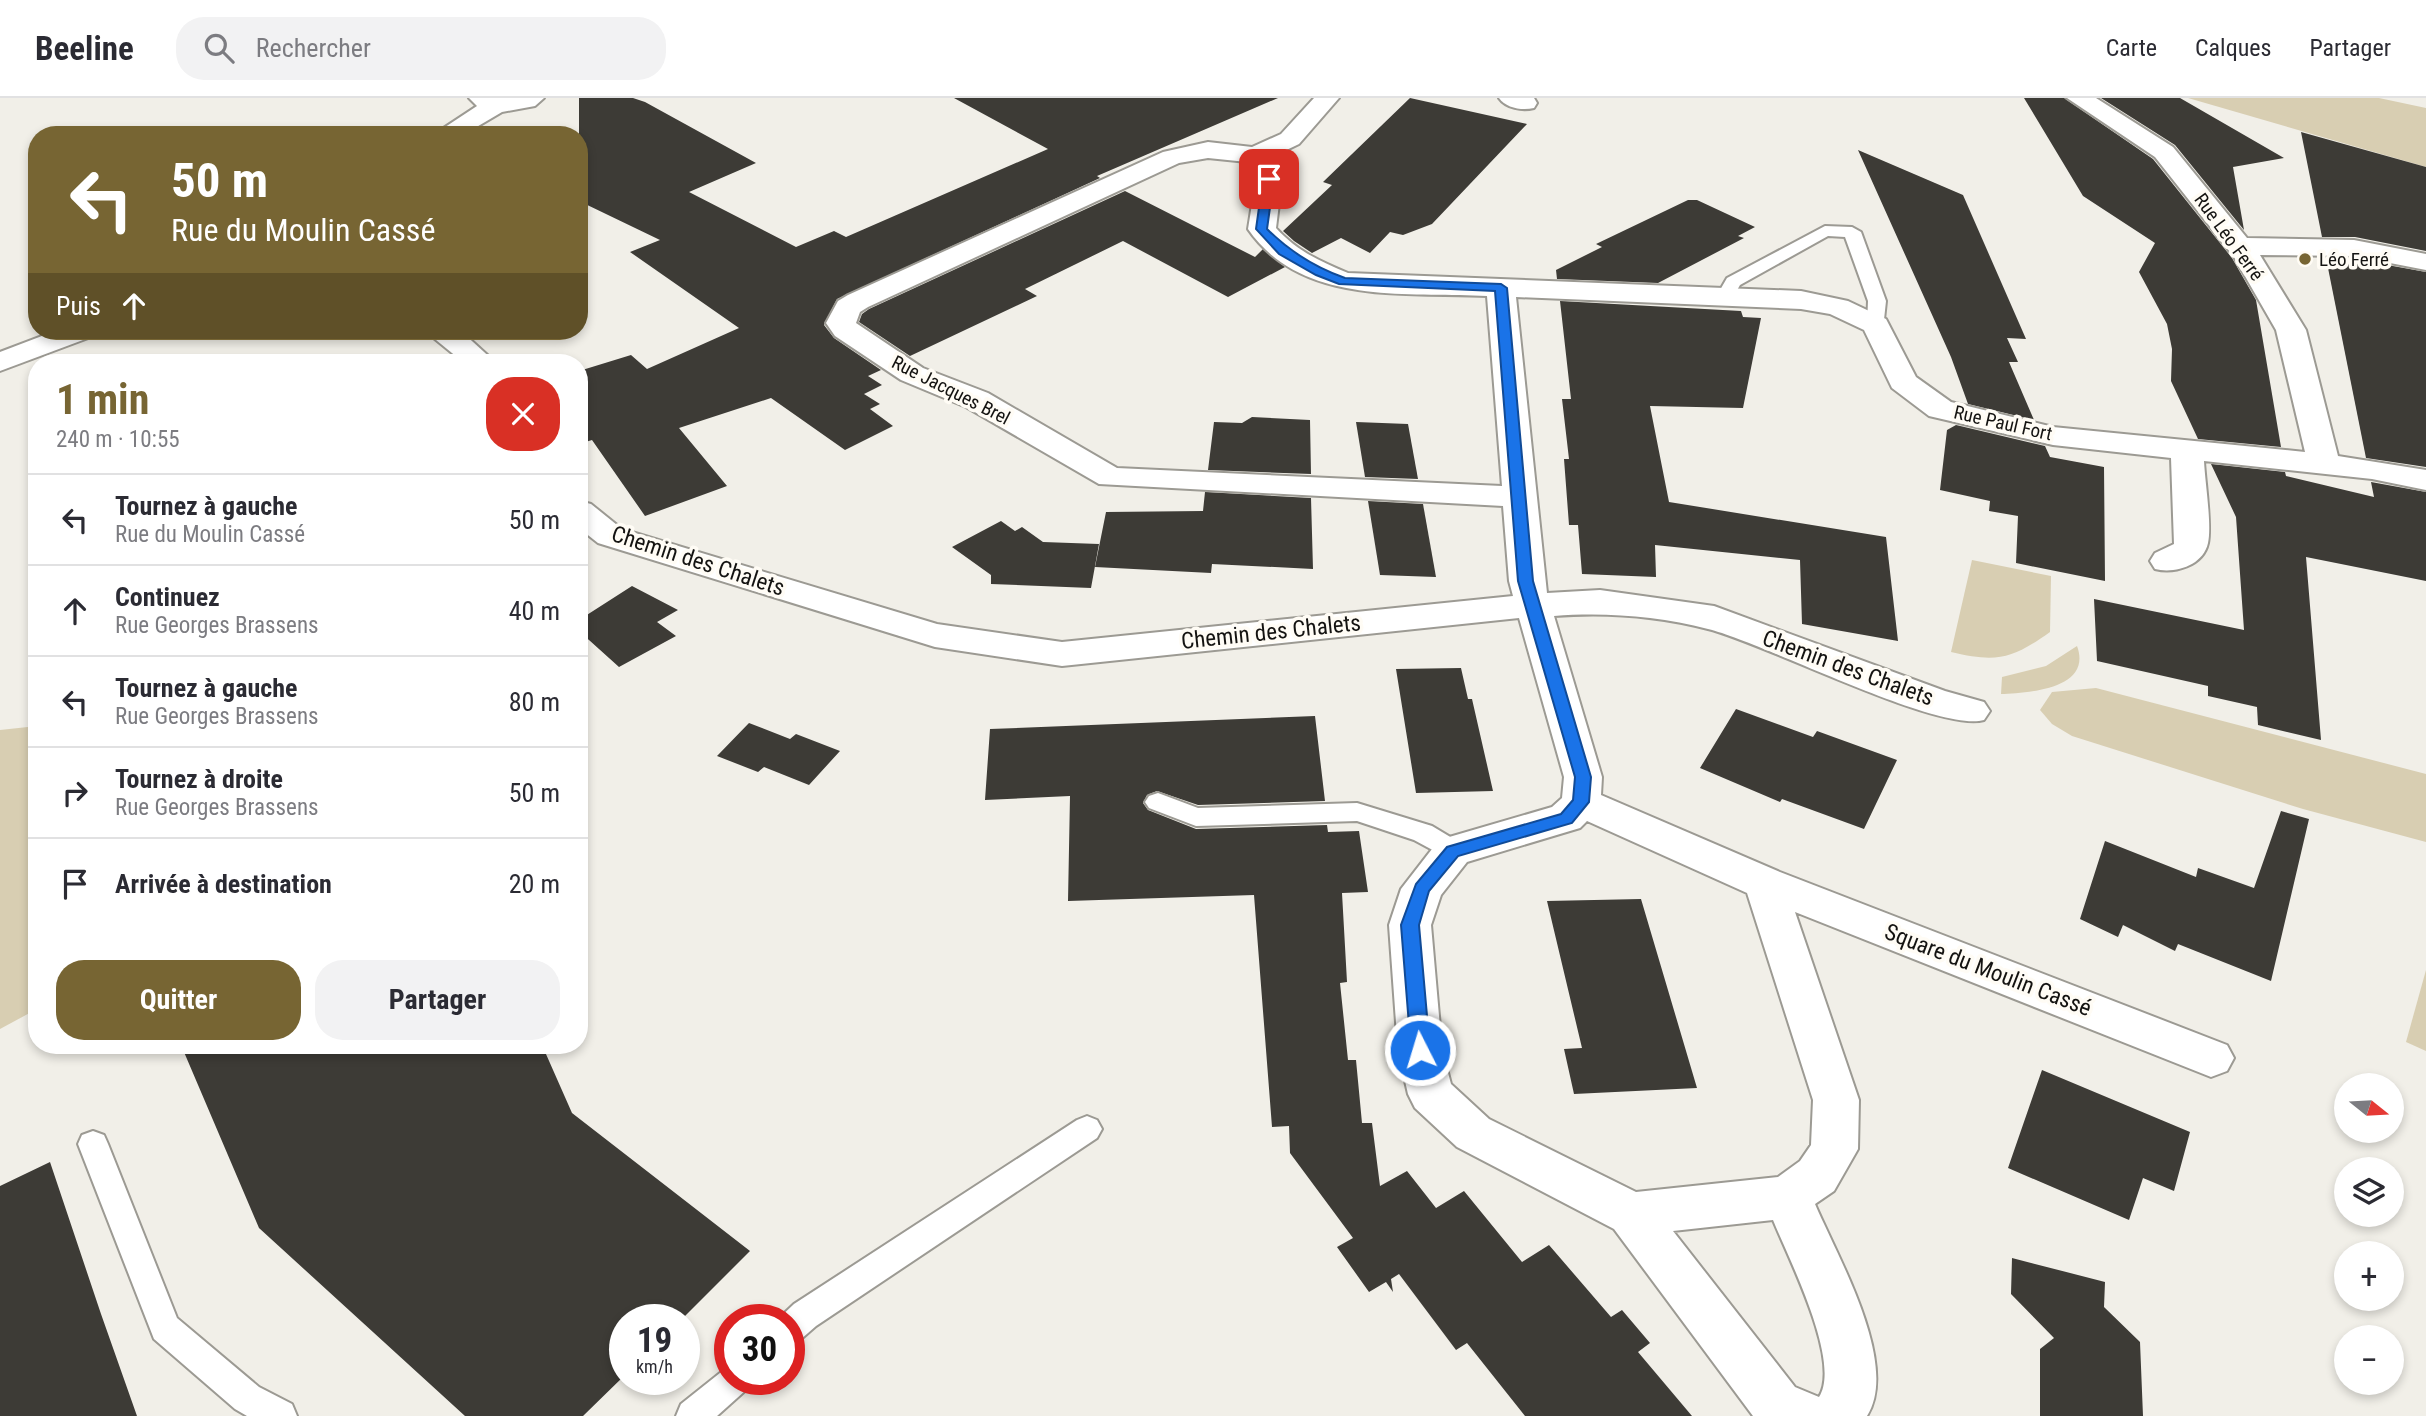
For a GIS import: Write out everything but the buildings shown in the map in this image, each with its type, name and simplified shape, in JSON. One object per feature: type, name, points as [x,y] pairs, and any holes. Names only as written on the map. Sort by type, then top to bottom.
[{"type":"street","points":[[457,126],[489,101],[518,103],[532,98]]},
{"type":"street","points":[[1327,98],[1290,139],[1255,155],[1268,172],[1269,179],[1262,229],[1283,252],[1298,262],[1343,281],[1801,300],[1838,307],[1876,325]]},
{"type":"street","name":"Rue Léo Ferré","points":[[2079,98],[2164,152],[2240,246],[2291,330],[2324,464]]},
{"type":"street","name":"Rue Jacques Brel","points":[[1255,155],[1208,150],[1172,157],[858,301],[848,307],[841,323],[845,330],[912,374],[977,400],[1110,477],[1518,497]]},
{"type":"street","points":[[2240,246],[2354,248],[2426,262]]},
{"type":"street","points":[[1501,288],[1518,497],[1531,606],[1583,777],[1581,802],[1566,818],[1453,851],[1422,889],[1410,925],[1420,1050],[1431,1094],[1474,1133],[1568,1179],[1631,1214],[1778,1407],[1804,1416]]},
{"type":"street","name":"Rue Paul Fort","points":[[1876,325],[1903,382],[1940,409],[2053,436],[2324,464],[2426,480]]},
{"type":"street","points":[[0,362],[57,340]]},
{"type":"street","points":[[456,340],[472,354]]},
{"type":"street","points":[[2167,561],[2185,554],[2191,544],[2187,450]]},
{"type":"street","name":"Chemin des Chalets","points":[[588,518],[610,536],[935,635],[1062,654],[1600,601],[1714,618],[1934,701],[1971,711]]},
{"type":"street","name":"Square du Moulin Cassé","points":[[1581,802],[1765,883],[2211,1058]]},
{"type":"street","points":[[1631,1214],[1788,1197],[1817,1175],[1834,1149],[1836,1100],[1765,883]]},
{"type":"street","points":[[1788,1197],[1848,1341],[1852,1393],[1837,1416]]},
{"type":"lane","points":[[1725,297],[1733,282],[1825,231],[1852,232],[1877,301],[1876,325]]},
{"type":"lane","points":[[1158,802],[1196,817],[1357,812],[1423,833],[1453,851]]},
{"type":"lane","points":[[805,1314],[1087,1129]]},
{"type":"lane","points":[[93,1144],[165,1328],[247,1398],[280,1416]]},
{"type":"lane","points":[[694,1416],[717,1395]]},
{"type":"shaded area","points":[[2188,98],[2379,98],[2426,108],[2426,167]]},
{"type":"shaded area","points":[[1972,560],[2051,576],[2050,632],[2025,648],[2004,656],[1993,658],[1951,652]]},
{"type":"shaded area","points":[[2077,646],[2079,660],[2076,671],[2067,680],[2041,690],[2001,694],[2002,677],[2046,666]]},
{"type":"shaded area","points":[[2096,688],[2426,774],[2426,842],[2303,809],[2072,736],[2052,724],[2040,710],[2052,692]]},
{"type":"shaded area","points":[[28,727],[28,1014],[0,1029],[0,730]]},
{"type":"shaded area","points":[[2426,970],[2426,1051],[2406,1042]]},
{"type":"place","name":"Léo Ferré","points":[[2305,259]]},
{"type":"route","points":[[1269,179],[1262,229],[1283,252],[1320,273],[1343,281],[1501,288],[1526,581],[1531,606],[1583,777],[1581,802],[1566,818],[1453,851],[1422,889],[1410,925],[1420,1050]]}]
